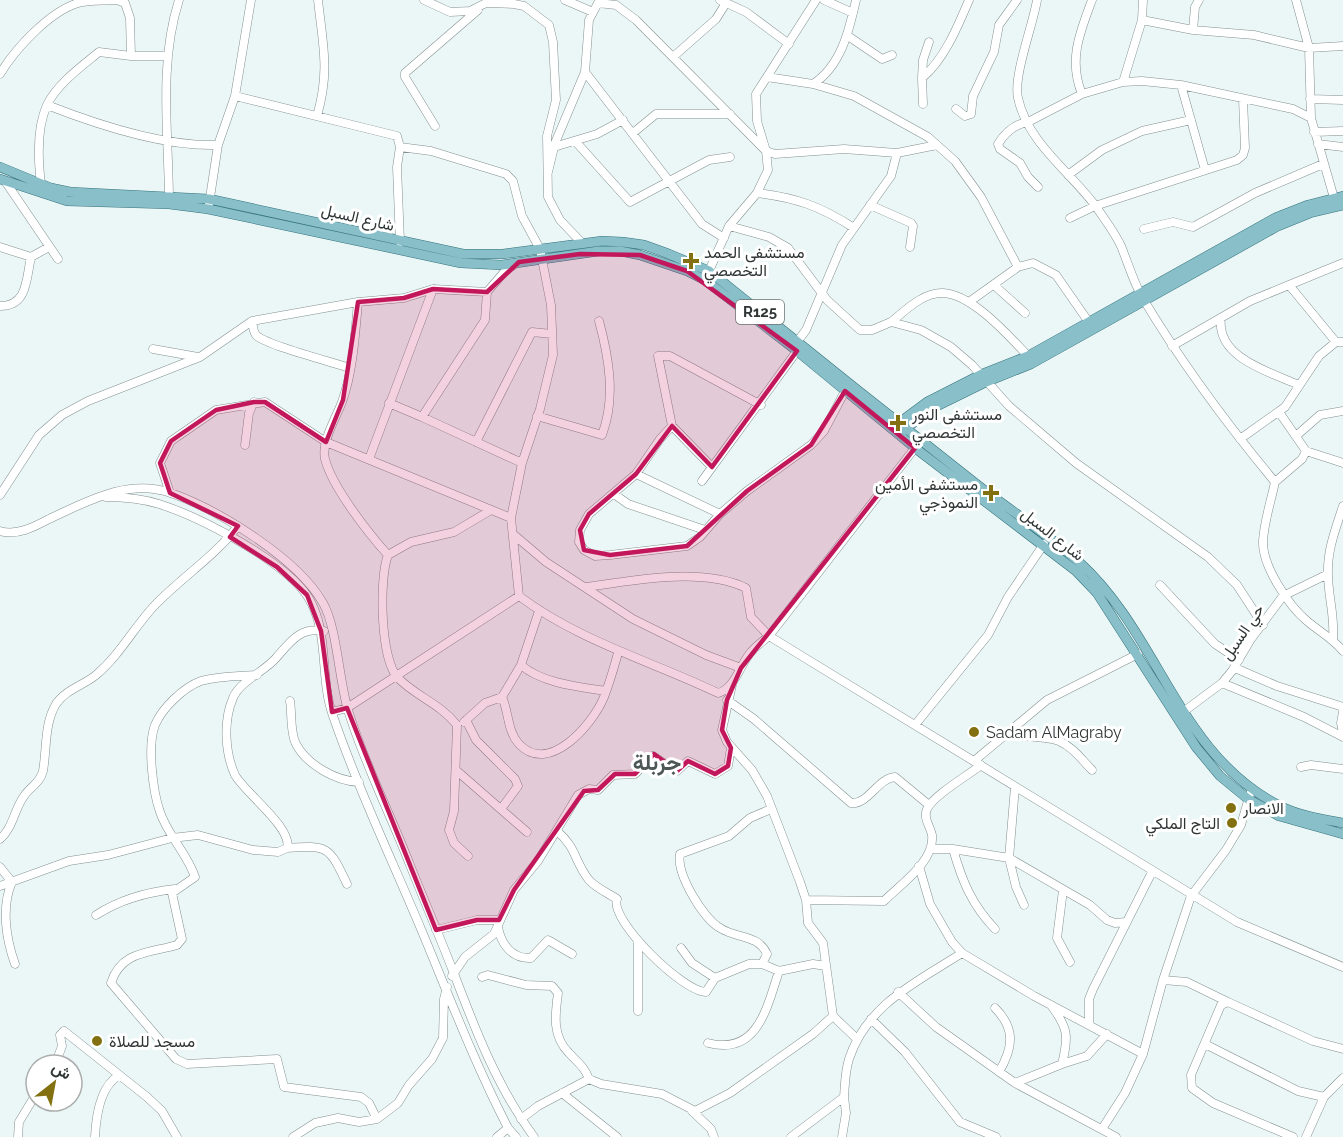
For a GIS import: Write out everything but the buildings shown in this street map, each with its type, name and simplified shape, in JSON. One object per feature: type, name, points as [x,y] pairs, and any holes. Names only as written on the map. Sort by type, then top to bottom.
[{"type":"main road","name":"شارع السبل","points":[[0,167],[42,184],[70,192],[209,204],[464,254],[503,254],[602,241],[644,245],[706,276],[1044,544],[1097,593],[1196,747],[1220,776],[1298,824],[1343,834]]},
{"type":"main road","name":"شارع السبل","points":[[3,180],[67,201],[169,200]]},
{"type":"main road","points":[[983,378],[1031,364],[1141,296],[1275,218],[1339,197]]},
{"type":"main road","name":"شارع السبل","points":[[209,204],[461,263],[486,265],[542,260],[599,251],[620,251],[665,262],[706,276]]},
{"type":"main road","points":[[899,428],[927,402],[1028,356],[1088,321],[1278,226],[1310,213],[1343,205]]},
{"type":"main road","name":"شارع السبل","points":[[797,346],[845,391],[899,428]]},
{"type":"main road","name":"شارع السبل","points":[[918,444],[1061,546],[1103,586],[1215,756],[1250,794],[1299,814],[1343,823]]},
{"type":"street","points":[[0,74],[26,39],[50,20],[78,3],[117,0],[125,3],[130,18],[131,56]]},
{"type":"street","points":[[169,200],[168,141],[165,127],[168,56],[179,0]]},
{"type":"street","points":[[209,204],[218,145],[236,96],[250,0]]},
{"type":"street","points":[[317,116],[325,89],[326,61],[318,0]]},
{"type":"street","points":[[424,0],[450,12],[470,11],[486,2],[524,6],[549,25],[553,42],[556,100],[548,136],[548,197],[561,220],[582,243]]},
{"type":"street","points":[[564,0],[593,12]]},
{"type":"street","points":[[706,276],[729,226],[757,193],[768,170],[766,151],[757,121],[756,94],[816,0]]},
{"type":"street","points":[[824,0],[853,13]]},
{"type":"street","points":[[813,84],[826,76],[848,36],[856,0]]},
{"type":"street","points":[[922,78],[929,72],[957,29],[969,0]]},
{"type":"street","points":[[956,109],[965,117],[971,114],[973,96],[994,52],[999,24],[1017,0]]},
{"type":"street","points":[[1037,0],[1018,77],[1018,97],[1028,122],[1049,154],[1095,206],[1120,244],[1141,296],[1172,346],[1240,439],[1275,482]]},
{"type":"street","points":[[1083,94],[1075,67],[1077,40],[1092,0]]},
{"type":"street","points":[[1123,82],[1142,20],[1143,0]]},
{"type":"street","points":[[1193,30],[1195,7],[1199,0]]},
{"type":"street","points":[[1296,0],[1309,48],[1311,118],[1314,132],[1323,164],[1339,197]]},
{"type":"street","points":[[673,57],[717,19],[723,1],[746,12],[789,44]]},
{"type":"street","points":[[435,126],[405,77],[405,73],[486,2]]},
{"type":"street","points":[[548,172],[554,147],[585,72],[588,20],[598,2],[616,5],[623,10],[766,151],[775,154],[844,149],[897,153],[937,145]]},
{"type":"street","points":[[1142,20],[1193,30],[1254,35],[1309,48],[1343,46]]},
{"type":"street","points":[[848,36],[882,58],[892,55]]},
{"type":"street","points":[[923,104],[922,60],[929,42]]},
{"type":"street","points":[[42,184],[39,166],[41,132],[47,105],[65,82],[99,52],[131,56],[168,56]]},
{"type":"street","points":[[585,72],[702,224],[724,238]]},
{"type":"street","points":[[768,77],[813,84],[854,96],[928,137],[955,161],[981,197],[1018,267]]},
{"type":"street","points":[[1038,187],[1020,163],[1000,149],[998,144],[1018,123],[1028,122],[1083,94],[1123,82],[1142,81],[1181,85],[1293,109],[1311,118]]},
{"type":"street","points":[[1181,85],[1205,170]]},
{"type":"street","points":[[236,96],[397,136],[400,147],[397,167],[400,242]]},
{"type":"street","points":[[1070,218],[1095,206],[1237,160],[1243,155],[1245,148],[1243,99]]},
{"type":"street","points":[[1310,99],[1343,100]]},
{"type":"street","points":[[47,105],[72,115],[168,141],[197,146],[218,145]]},
{"type":"street","points":[[633,133],[656,114],[730,114]]},
{"type":"street","points":[[554,147],[576,142],[623,120]]},
{"type":"street","points":[[1068,175],[1102,150],[1142,131],[1191,120]]},
{"type":"street","points":[[1314,132],[1343,131]]},
{"type":"street","points":[[576,142],[630,202],[709,160],[730,157]]},
{"type":"street","points":[[1318,144],[1343,147]]},
{"type":"street","points":[[400,147],[431,151],[506,174],[513,182],[522,216],[540,249],[551,305],[553,355],[522,463],[511,518],[519,596],[539,611],[618,652],[661,666],[718,693],[723,692],[733,681],[751,652],[769,636],[918,444]]},
{"type":"street","points":[[702,481],[760,405],[797,346],[842,245],[891,176],[897,153]]},
{"type":"street","points":[[1144,229],[1173,222],[1193,227],[1255,193],[1323,164]]},
{"type":"street","points":[[3,180],[58,259]]},
{"type":"street","points":[[757,193],[806,202],[827,211],[854,228]]},
{"type":"street","points":[[870,206],[911,223],[913,226],[910,247]]},
{"type":"street","points":[[729,226],[769,237],[788,248],[822,293],[860,330],[872,330],[891,322],[916,301],[942,292],[969,302],[1005,332],[1028,356]]},
{"type":"street","points":[[0,247],[31,257],[49,247]]},
{"type":"street","points":[[0,306],[15,304],[21,299],[31,257]]},
{"type":"street","points":[[422,417],[485,320],[487,292],[506,270],[519,262]]},
{"type":"street","points":[[969,302],[995,286],[1018,267],[1033,263],[1056,275],[1088,321]]},
{"type":"street","points":[[1172,346],[1250,301],[1343,263]]},
{"type":"street","points":[[1240,439],[1279,412],[1319,356],[1340,342],[1289,285]]},
{"type":"street","points":[[995,286],[1025,314]]},
{"type":"street","points":[[0,495],[39,435],[62,415],[88,401],[200,357],[252,321],[358,302],[404,298],[433,289],[487,292]]},
{"type":"street","points":[[369,459],[388,403],[433,289]]},
{"type":"street","points":[[358,302],[350,368],[343,400],[327,442],[324,457],[332,475],[370,534],[388,555]]},
{"type":"street","points":[[1221,318],[1220,327],[1229,349],[1273,375],[1299,385]]},
{"type":"street","points":[[252,321],[254,332],[258,336],[281,347],[350,368]]},
{"type":"street","points":[[537,417],[602,435],[609,398],[609,359],[599,321]]},
{"type":"street","points":[[891,322],[921,330],[951,347],[1009,406],[1076,463],[1208,556],[1237,585],[1263,624]]},
{"type":"street","points":[[476,442],[532,333],[552,334]]},
{"type":"street","points":[[153,349],[200,357]]},
{"type":"street","points":[[712,467],[672,426],[658,356],[670,356],[760,405]]},
{"type":"street","points":[[672,426],[636,474],[589,514],[580,530],[579,542],[584,550],[595,556],[687,546],[700,537],[720,514],[811,445],[824,431],[845,391]]},
{"type":"street","points":[[245,445],[249,413],[254,402]]},
{"type":"street","points":[[170,493],[160,463],[171,441],[216,410],[265,402],[327,442],[511,518]]},
{"type":"street","points":[[388,403],[522,463]]},
{"type":"street","points":[[1296,436],[1320,415],[1343,411]]},
{"type":"street","points":[[1279,412],[1306,451],[1343,463]]},
{"type":"street","points":[[1306,451],[1302,459],[1275,482],[1263,543],[1283,596],[1307,621],[1333,639],[1343,651]]},
{"type":"street","points":[[636,474],[720,514]]},
{"type":"street","points":[[0,531],[8,534],[29,529],[126,487],[140,487],[170,493],[238,526],[292,567],[313,588],[325,605],[347,708],[488,1060],[521,1119],[534,1137]]},
{"type":"street","points":[[614,494],[628,504],[705,530]]},
{"type":"street","points":[[104,497],[157,503],[189,514],[277,567],[307,596],[321,631],[322,659],[332,712],[359,782],[447,988],[477,1067],[508,1128],[516,1137]]},
{"type":"street","points":[[1333,639],[1334,621],[1328,574],[1331,542],[1343,506]]},
{"type":"street","points":[[468,856],[454,843],[448,830],[454,811],[457,725],[444,709],[397,677],[389,663],[385,641],[384,566],[388,555],[411,542],[454,532],[491,510]]},
{"type":"street","points":[[0,839],[10,827],[23,797],[38,783],[42,772],[51,715],[56,704],[63,695],[95,676],[113,658],[155,605],[230,537],[238,526]]},
{"type":"street","points":[[513,534],[546,562],[653,630],[706,656],[741,668]]},
{"type":"street","points":[[915,725],[988,635],[1008,597],[1044,544]]},
{"type":"street","name":"حي السبل","points":[[1184,712],[1222,683],[1235,668],[1251,639],[1283,596],[1328,574]]},
{"type":"street","points":[[587,587],[652,580],[721,578],[746,588],[751,617],[769,636],[1191,896],[1237,922],[1343,967]]},
{"type":"street","points":[[1160,585],[1215,644],[1239,660]]},
{"type":"street","points":[[332,712],[347,708],[397,677],[519,596]]},
{"type":"street","points":[[457,725],[485,703],[502,697],[521,664],[539,611]]},
{"type":"street","points":[[287,848],[288,843],[284,834],[236,776],[226,745],[227,721],[233,698],[271,663],[297,634],[311,629],[331,632]]},
{"type":"street","points":[[502,697],[513,737],[520,746],[539,755],[560,749],[590,721],[606,691],[618,652]]},
{"type":"street","points":[[806,900],[885,901],[919,866],[931,849],[932,837],[925,816],[929,806],[1047,700],[1138,654]]},
{"type":"street","points":[[521,664],[528,671],[552,679],[606,691]]},
{"type":"street","points":[[1235,668],[1277,686],[1343,707]]},
{"type":"street","points":[[96,915],[112,905],[145,892],[175,889],[192,881],[195,877],[191,864],[172,838],[159,812],[151,752],[155,725],[178,697],[202,681],[257,675]]},
{"type":"street","points":[[733,681],[722,730],[731,748],[742,756],[752,770],[771,809],[806,900],[808,923],[823,943],[832,1016],[857,1039]]},
{"type":"street","points":[[1222,683],[1343,735]]},
{"type":"street","points":[[727,700],[754,719],[852,803],[861,801],[888,778],[895,777],[929,806]]},
{"type":"street","points":[[290,701],[295,743],[304,754],[337,779],[359,782]]},
{"type":"street","points":[[1343,712],[1341,723],[1343,735]]},
{"type":"street","points":[[466,720],[476,740],[515,778],[518,786],[501,809]]},
{"type":"street","points":[[1011,732],[1024,738],[1059,741],[1071,748],[1092,770]]},
{"type":"street","points":[[293,1137],[315,1123],[338,1118],[359,1122],[377,1119],[398,1103],[409,1085],[432,1059],[443,1038],[444,999],[453,973],[465,957],[484,943],[498,924],[514,890],[538,861],[578,795],[589,789],[598,790],[613,775],[635,774],[653,756],[677,771],[688,761],[715,774],[728,766],[731,748]]},
{"type":"street","points":[[1301,767],[1311,765],[1343,769]]},
{"type":"street","points":[[457,771],[527,832]]},
{"type":"street","points":[[1015,787],[1009,858],[1016,887],[1024,905]]},
{"type":"street","points":[[1101,1129],[1125,1093],[1143,1054],[1163,980],[1191,896],[1241,825],[1250,794]]},
{"type":"street","points":[[762,964],[767,954],[756,940],[722,930],[708,919],[681,872],[678,862],[680,854],[729,836],[750,818],[771,809]]},
{"type":"street","points":[[557,831],[571,844],[578,865],[590,882],[617,899],[616,908],[638,941],[672,974],[699,992],[706,992],[715,978],[749,964],[762,964],[779,971],[813,964],[826,966]]},
{"type":"street","points":[[0,886],[69,861],[108,855],[172,838],[198,835],[253,850],[278,852],[287,848],[321,847],[328,850],[347,884]]},
{"type":"street","points":[[931,849],[953,849],[1009,858],[1063,890],[1107,920],[1115,923],[1126,922]]},
{"type":"street","points":[[953,849],[962,881],[976,908],[995,929]]},
{"type":"street","points":[[919,866],[930,904],[952,942],[962,953],[1143,1054]]},
{"type":"street","points":[[0,867],[12,882]]},
{"type":"street","points":[[1089,1025],[1089,999],[1152,872]]},
{"type":"street","points":[[12,882],[7,906],[8,944],[15,964]]},
{"type":"street","points":[[175,889],[172,892],[182,939],[177,945],[126,959],[115,972],[111,983],[130,1007],[176,1059],[187,1064],[277,1059],[282,1083],[287,1089],[361,1097],[369,1103],[377,1119]]},
{"type":"street","points":[[1063,890],[1057,938],[1070,962]]},
{"type":"street","points":[[436,930],[477,920],[498,924]]},
{"type":"street","points":[[498,924],[500,940],[508,950],[523,959],[531,958],[548,940],[572,954]]},
{"type":"street","points":[[638,941],[638,1011]]},
{"type":"street","points":[[681,948],[692,963],[715,978]]},
{"type":"street","points":[[843,1137],[848,1062],[857,1039],[871,1019],[898,992],[962,953]]},
{"type":"street","points":[[708,1043],[732,1045],[747,1037],[758,1026],[765,1013],[779,971]]},
{"type":"street","points":[[482,977],[488,975],[526,985],[552,986],[558,993],[554,1022],[562,1044],[584,1065],[590,1079],[601,1084],[662,1094],[692,1111],[711,1129],[714,1137]]},
{"type":"street","points":[[1163,980],[1187,982],[1313,1041],[1343,1050]]},
{"type":"street","points":[[898,992],[936,1027],[1015,1083],[1116,1137]]},
{"type":"street","points":[[1228,1002],[1221,1005],[1190,1082],[1196,1092],[1213,1103],[1293,1137]]},
{"type":"street","points":[[1050,1003],[1066,1030],[1067,1044],[1062,1064]]},
{"type":"street","points":[[995,1008],[1007,1020],[1010,1032],[1008,1052],[999,1072]]},
{"type":"street","points":[[692,1111],[729,1093],[813,1034],[832,1016]]},
{"type":"street","points":[[871,1019],[905,1052],[960,1122],[996,1137]]},
{"type":"street","points":[[59,1053],[62,1046],[60,1035],[64,1031],[162,1111],[177,1137]]},
{"type":"street","points":[[1015,1083],[1087,1056],[1107,1034]]},
{"type":"street","points":[[1205,1044],[1298,1091],[1324,1097]]},
{"type":"street","points":[[95,1137],[103,1096],[110,1081],[118,1076]]},
{"type":"street","points":[[1306,1137],[1324,1097],[1343,1078]]},
{"type":"street","points":[[521,1119],[538,1106],[590,1079]]},
{"type":"street","points":[[562,1093],[617,1137]]},
{"type":"street","points":[[791,1137],[844,1097]]},
{"type":"street","points":[[18,1137],[19,1122],[24,1113]]},
{"type":"street","points":[[497,1137],[508,1128]]},
{"type":"highlighted area","points":[[580,254],[640,255],[687,271],[797,351],[712,467],[672,426],[636,474],[589,514],[580,530],[584,550],[610,555],[687,546],[747,491],[811,445],[845,391],[915,448],[741,668],[727,700],[722,730],[731,748],[728,766],[715,774],[688,761],[677,771],[654,754],[635,774],[615,774],[598,790],[584,791],[514,890],[499,920],[477,920],[436,930],[347,708],[332,712],[321,631],[307,595],[277,567],[230,537],[238,526],[170,493],[160,463],[171,441],[216,410],[265,402],[326,442],[343,400],[358,302],[404,298],[433,289],[487,292],[519,262]]},
{"type":"place","name":"مستشفى الحمد التخصصي","points":[[691,261]]},
{"type":"place","name":"مستشفى النور التخصصي","points":[[898,423]]},
{"type":"place","name":"مستشفى الأمين النموذجي","points":[[991,493]]},
{"type":"place","name":"Sadam AlMagraby","points":[[974,732]]},
{"type":"place","name":"الانصار","points":[[1231,808]]},
{"type":"place","name":"التاج الملكي","points":[[1232,823]]},
{"type":"place","name":"مسجد للصلاة","points":[[97,1041]]},
{"type":"district","name":"جربلة","points":[[657,762]]}]
